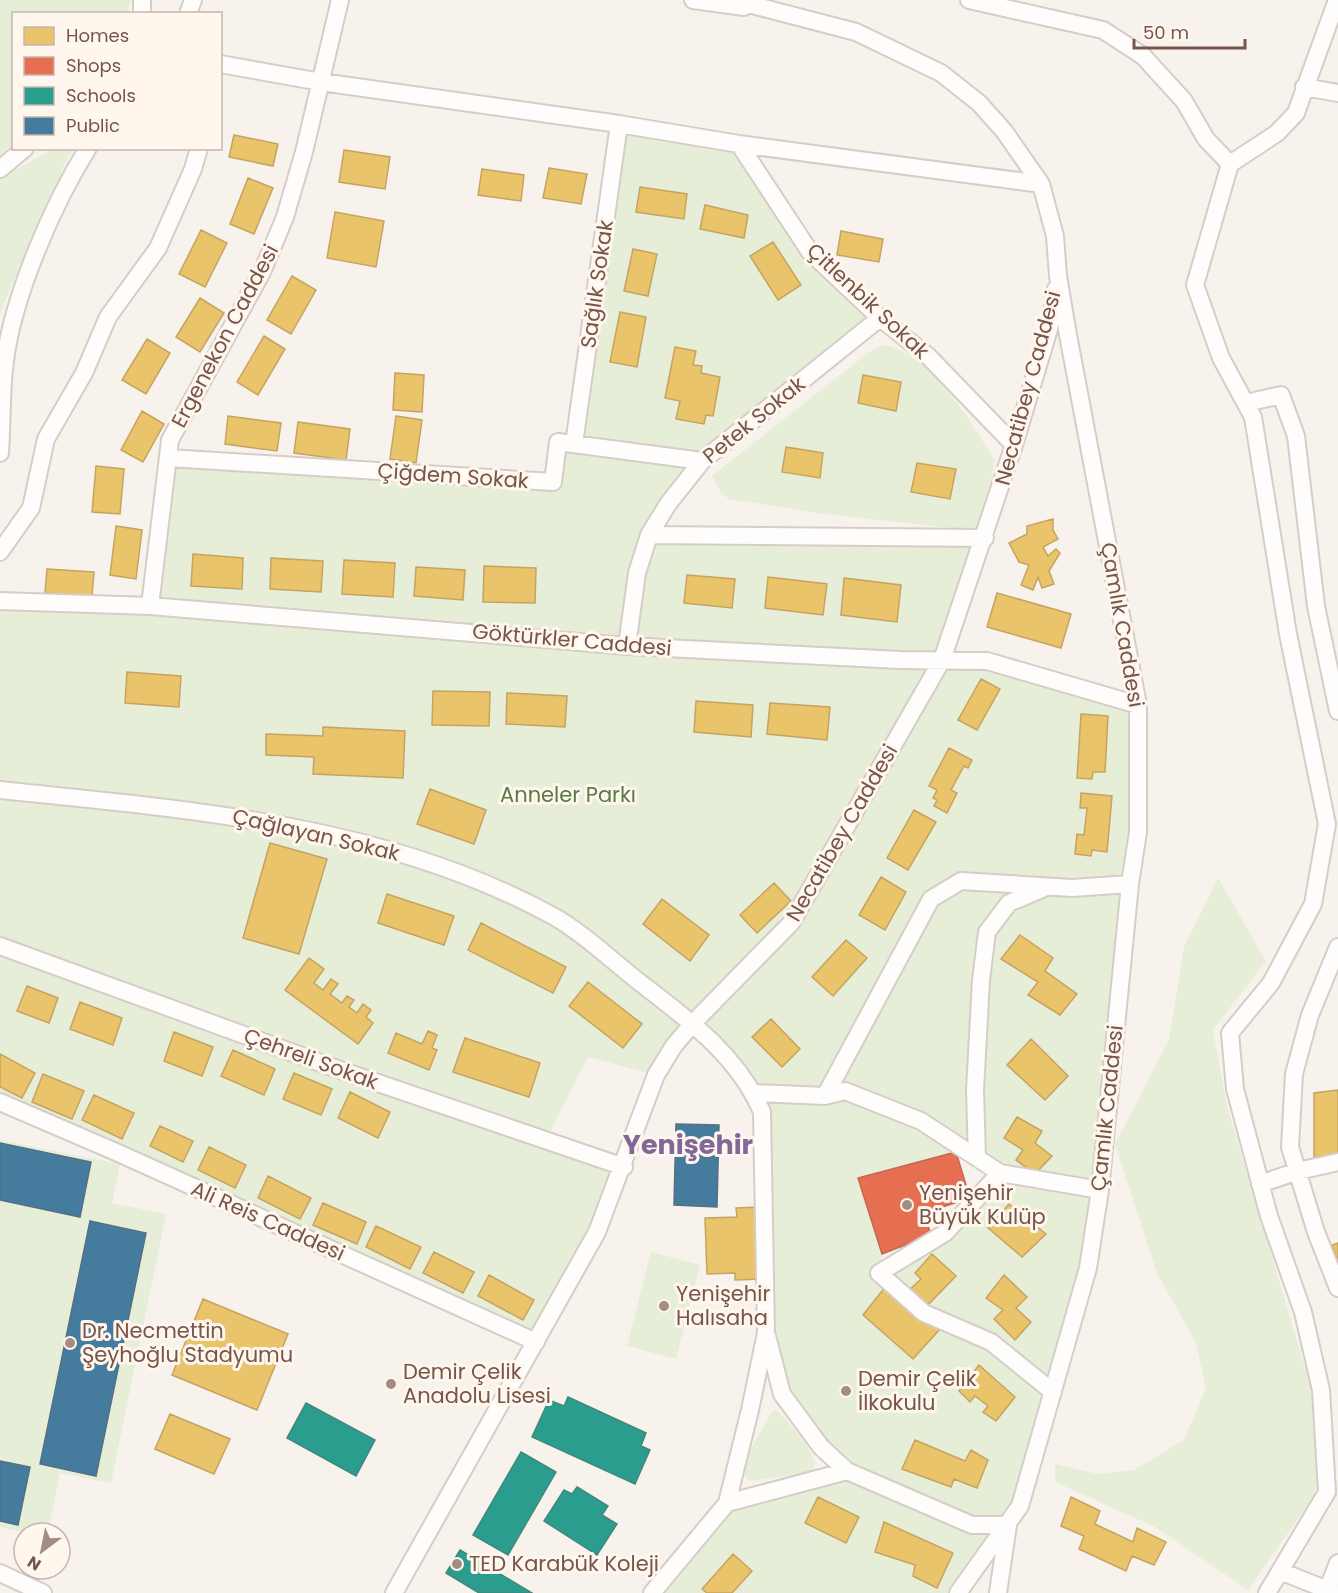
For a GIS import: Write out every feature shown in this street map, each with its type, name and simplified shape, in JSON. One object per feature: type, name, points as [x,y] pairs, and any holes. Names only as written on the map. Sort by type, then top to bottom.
[{"type":"street","name":"Ergenekon Caddesi","points":[[150,606],[170,440],[262,272],[285,217],[304,152],[340,0]]},
{"type":"street","points":[[693,0],[769,11]]},
{"type":"street","name":"Çamlık Caddesi","points":[[733,0],[855,32],[941,73],[985,110],[1004,131],[1041,184],[1055,236],[1058,276],[1138,705],[1138,832],[1130,884],[1100,1190],[1088,1268],[1020,1506],[958,1593]]},
{"type":"street","points":[[969,0],[1104,30],[1143,56],[1184,101],[1206,139],[1230,164]]},
{"type":"street","points":[[1267,1593],[1327,1492],[1321,1390],[1303,1312],[1260,1184],[1236,1089],[1230,1033],[1271,983],[1313,904],[1332,834],[1327,824],[1288,634],[1253,417],[1221,358],[1195,285],[1230,164],[1277,133],[1296,112],[1337,0]]},
{"type":"street","points":[[222,66],[620,124],[739,144],[1041,184]]},
{"type":"street","points":[[1304,87],[1338,93]]},
{"type":"street","name":"Sağlık Sokak","points":[[574,444],[620,124]]},
{"type":"street","name":"Çitlenbik Sokak","points":[[739,144],[810,252],[880,318],[928,356],[1014,445]]},
{"type":"street","points":[[0,169],[23,150]]},
{"type":"street","points":[[0,453],[5,361],[17,310],[58,205],[87,150]]},
{"type":"street","points":[[0,552],[31,508],[46,439],[84,373],[108,317],[158,248],[193,169],[198,150]]},
{"type":"street","name":"Necatibey Caddesi","points":[[394,1593],[597,1232],[624,1167],[656,1074],[673,1047],[693,1023],[791,923],[942,660],[985,538],[1014,445],[1049,329],[1058,276]]},
{"type":"street","name":"Petek Sokak","points":[[627,646],[636,573],[649,535],[668,504],[702,461],[880,318]]},
{"type":"street","points":[[1246,403],[1281,394],[1296,436],[1316,606],[1338,711]]},
{"type":"street","name":"Çiğdem Sokak","points":[[169,458],[553,482],[558,442],[574,444]]},
{"type":"street","points":[[574,444],[702,461]]},
{"type":"street","points":[[649,535],[985,538]]},
{"type":"street","name":"Göktürkler Caddesi","points":[[0,601],[150,606],[627,646],[987,661],[1138,705]]},
{"type":"street","name":"Çağlayan Sokak","points":[[0,790],[218,813],[371,843],[470,876],[555,917],[693,1023],[724,1052],[754,1093]]},
{"type":"street","points":[[825,1096],[931,899],[961,881],[1072,888]]},
{"type":"street","points":[[977,1158],[975,1090],[981,980],[987,932],[1009,903],[1040,889],[1130,884]]},
{"type":"street","name":"Çehreli Sokak","points":[[0,946],[340,1070],[624,1167]]},
{"type":"street","points":[[1338,947],[1310,1015],[1294,1074],[1290,1147],[1316,1232],[1338,1288]]},
{"type":"street","points":[[998,1593],[1008,1525],[972,1525],[847,1471],[821,1447],[782,1394],[766,1333],[762,1112],[754,1093],[825,1096],[845,1091],[921,1121],[1000,1173],[1100,1190]]},
{"type":"street","name":"Ali Reis Caddesi","points":[[0,1102],[536,1342]]},
{"type":"street","points":[[1260,1184],[1298,1171],[1338,1162]]},
{"type":"street","points":[[1000,1173],[945,1233],[879,1273],[924,1313],[991,1342],[1053,1392]]},
{"type":"street","points":[[652,1593],[727,1503],[766,1333]]},
{"type":"street","points":[[727,1503],[847,1471]]},
{"type":"street","points":[[1280,1571],[1329,1592],[1338,1563]]},
{"type":"street","points":[[0,1573],[44,1593]]},
{"type":"green space","points":[[0,0],[131,0],[127,12],[12,12],[12,145],[0,155]]},
{"type":"green space","name":"Anneler Parkı","points":[[619,124],[739,144],[810,252],[880,318],[702,461],[650,535],[985,538],[942,660],[987,661],[1138,705],[1138,832],[1100,1190],[1020,1506],[958,1593],[650,1593],[727,1503],[846,1471],[782,1394],[766,1333],[762,1112],[693,1023],[656,1075],[588,1057],[546,1140],[624,1167],[536,1342],[0,1102],[0,601],[150,606],[169,458],[552,482],[558,442],[573,444]],"holes":[[[956,1152],[1000,1174],[945,1233],[879,1272],[882,1254],[859,1178]]]},
{"type":"green space","points":[[51,150],[73,150],[65,162],[0,314],[0,179]]},
{"type":"green space","points":[[884,345],[901,351],[933,375],[975,428],[995,461],[980,531],[824,514],[729,499],[721,493],[712,476],[869,352]]},
{"type":"green space","points":[[1218,878],[1266,961],[1213,1030],[1227,1106],[1311,1388],[1321,1470],[1312,1499],[1248,1590],[1155,1527],[1055,1482],[1055,1464],[1097,1474],[1134,1470],[1184,1440],[1206,1388],[1196,1343],[1157,1273],[1115,1144],[1169,1040],[1184,947]]},
{"type":"green space","name":"Dr. Necmettin Şeyhoğlu Stadyumu","points":[[0,1140],[120,1164],[112,1203],[166,1214],[111,1483],[60,1473],[50,1521],[12,1521],[12,1529],[0,1527]]},
{"type":"green space","name":"Yenişehir Halısaha","points":[[651,1252],[700,1265],[676,1359],[627,1346]]},
{"type":"green space","points":[[774,1409],[805,1444],[815,1466],[810,1473],[749,1481],[742,1472],[748,1453]]},
{"type":"building: Homes","points":[[234,135],[278,144],[273,166],[229,157]]},
{"type":"building: Homes","points":[[344,150],[390,157],[385,189],[339,182]]},
{"type":"building: Homes","points":[[549,168],[587,174],[581,204],[543,198]]},
{"type":"building: Homes","points":[[482,169],[524,175],[521,201],[478,195]]},
{"type":"building: Homes","points":[[248,178],[273,188],[254,234],[230,224]]},
{"type":"building: Homes","points":[[640,187],[687,194],[684,219],[636,212]]},
{"type":"building: Homes","points":[[705,205],[748,215],[744,238],[700,229]]},
{"type":"building: Homes","points":[[335,212],[384,221],[376,267],[327,258]]},
{"type":"building: Homes","points":[[201,230],[227,243],[205,287],[179,274]]},
{"type":"building: Homes","points":[[841,231],[883,239],[879,262],[837,255]]},
{"type":"building: Homes","points":[[773,242],[801,285],[778,300],[750,256]]},
{"type":"building: Homes","points":[[633,249],[657,254],[648,296],[624,291]]},
{"type":"building: Homes","points":[[292,276],[316,290],[291,334],[267,320]]},
{"type":"building: Homes","points":[[200,298],[224,313],[200,352],[176,337]]},
{"type":"building: Homes","points":[[620,312],[646,317],[637,367],[610,362]]},
{"type":"building: Homes","points":[[264,336],[285,349],[258,395],[237,382]]},
{"type":"building: Homes","points":[[147,339],[170,353],[146,394],[122,380]]},
{"type":"building: Homes","points":[[675,347],[696,351],[693,365],[702,366],[701,373],[720,377],[713,416],[706,415],[704,424],[676,419],[680,401],[665,398]]},
{"type":"building: Homes","points":[[395,373],[424,375],[422,412],[393,410]]},
{"type":"building: Homes","points":[[863,375],[901,382],[896,411],[858,403]]},
{"type":"building: Homes","points":[[142,411],[164,424],[143,462],[121,450]]},
{"type":"building: Homes","points":[[228,416],[281,423],[277,451],[225,444]]},
{"type":"building: Homes","points":[[396,416],[422,420],[416,463],[390,459]]},
{"type":"building: Homes","points":[[298,422],[350,429],[346,460],[294,453]]},
{"type":"building: Homes","points":[[786,447],[823,453],[820,478],[782,472]]},
{"type":"building: Homes","points":[[917,463],[956,469],[950,499],[911,492]]},
{"type":"building: Homes","points":[[96,466],[124,469],[120,514],[92,512]]},
{"type":"building: Homes","points":[[1053,519],[1053,530],[1058,539],[1043,547],[1048,556],[1056,549],[1060,553],[1049,571],[1054,584],[1042,588],[1038,577],[1033,590],[1021,585],[1029,565],[1019,562],[1009,543],[1027,534],[1027,526]]},
{"type":"building: Homes","points":[[116,526],[142,530],[136,579],[110,575]]},
{"type":"building: Homes","points":[[193,554],[243,558],[242,589],[191,586]]},
{"type":"building: Homes","points":[[271,558],[323,561],[321,592],[270,589]]},
{"type":"building: Homes","points":[[344,560],[395,563],[393,597],[342,594]]},
{"type":"building: Homes","points":[[484,566],[536,568],[535,603],[483,602]]},
{"type":"building: Homes","points":[[416,567],[465,570],[463,600],[414,596]]},
{"type":"building: Homes","points":[[47,569],[94,572],[92,596],[45,593]]},
{"type":"building: Homes","points":[[687,575],[735,579],[732,608],[684,603]]},
{"type":"building: Homes","points":[[768,577],[827,584],[823,615],[765,608]]},
{"type":"building: Homes","points":[[844,578],[901,585],[897,622],[841,615]]},
{"type":"building: Homes","points":[[997,593],[1071,614],[1061,648],[987,627]]},
{"type":"building: Homes","points":[[127,672],[181,676],[179,707],[125,703]]},
{"type":"building: Homes","points":[[981,679],[1000,689],[977,730],[958,720]]},
{"type":"building: Homes","points":[[433,691],[490,692],[489,726],[432,725]]},
{"type":"building: Homes","points":[[507,693],[567,696],[565,727],[506,724]]},
{"type":"building: Homes","points":[[696,701],[753,705],[751,737],[694,732]]},
{"type":"building: Homes","points":[[770,703],[830,707],[827,740],[767,734]]},
{"type":"building: Homes","points":[[1081,714],[1108,716],[1105,772],[1093,772],[1092,779],[1077,778]]},
{"type":"building: Homes","points":[[323,727],[405,731],[403,778],[313,774],[314,757],[266,755],[266,734],[323,736]]},
{"type":"building: Homes","points":[[949,748],[972,760],[968,768],[964,766],[951,790],[957,793],[947,813],[934,806],[937,800],[933,798],[937,790],[929,786]]},
{"type":"building: Homes","points":[[430,789],[486,810],[474,844],[417,824]]},
{"type":"building: Homes","points":[[1081,793],[1112,796],[1107,852],[1092,850],[1091,856],[1075,854],[1077,834],[1084,835],[1087,808],[1080,808]]},
{"type":"building: Homes","points":[[914,810],[936,822],[908,870],[887,858]]},
{"type":"building: Homes","points":[[270,843],[327,859],[299,954],[243,938]]},
{"type":"building: Homes","points":[[881,877],[906,892],[885,930],[859,915]]},
{"type":"building: Homes","points":[[774,883],[791,901],[757,933],[740,915]]},
{"type":"building: Homes","points":[[387,894],[454,916],[444,945],[378,923]]},
{"type":"building: Homes","points":[[662,899],[709,935],[690,961],[643,924]]},
{"type":"building: Homes","points":[[481,923],[566,967],[553,993],[468,950]]},
{"type":"building: Homes","points":[[1020,935],[1053,958],[1045,971],[1077,994],[1060,1015],[1028,995],[1038,982],[1001,959]]},
{"type":"building: Homes","points":[[846,940],[867,958],[833,996],[812,977]]},
{"type":"building: Homes","points":[[309,958],[324,969],[314,983],[323,990],[331,979],[338,984],[330,994],[342,1003],[347,996],[354,1000],[349,1007],[357,1013],[363,1004],[371,1010],[366,1017],[373,1023],[358,1044],[285,990]]},
{"type":"building: Homes","points":[[588,982],[642,1024],[623,1048],[569,1006]]},
{"type":"building: Homes","points":[[27,986],[58,998],[49,1023],[17,1011]]},
{"type":"building: Homes","points":[[80,1002],[122,1018],[113,1045],[70,1029]]},
{"type":"building: Homes","points":[[771,1019],[800,1049],[782,1067],[752,1037]]},
{"type":"building: Homes","points":[[428,1031],[437,1035],[432,1048],[437,1050],[429,1070],[388,1053],[396,1033],[422,1044]]},
{"type":"building: Homes","points":[[174,1032],[213,1047],[202,1076],[164,1061]]},
{"type":"building: Homes","points":[[465,1038],[540,1063],[529,1097],[453,1072]]},
{"type":"building: Homes","points":[[1031,1039],[1068,1076],[1045,1100],[1007,1065]]},
{"type":"building: Homes","points":[[233,1050],[275,1069],[264,1095],[221,1076]]},
{"type":"building: Homes","points":[[0,1054],[35,1073],[22,1098],[0,1087]]},
{"type":"building: Homes","points":[[294,1073],[332,1089],[321,1115],[283,1099]]},
{"type":"building: Homes","points":[[43,1074],[84,1091],[72,1119],[32,1102]]},
{"type":"building: Homes","points":[[1338,1090],[1338,1154],[1314,1158],[1314,1093]]},
{"type":"building: Homes","points":[[350,1092],[390,1112],[378,1138],[338,1118]]},
{"type":"building: Homes","points":[[94,1095],[134,1113],[122,1139],[82,1120]]},
{"type":"building: Homes","points":[[1017,1117],[1042,1131],[1035,1143],[1052,1156],[1035,1174],[1016,1160],[1023,1150],[1004,1138]]},
{"type":"building: Homes","points":[[160,1126],[193,1141],[183,1162],[150,1146]]},
{"type":"building: Homes","points":[[209,1147],[246,1165],[235,1188],[198,1170]]},
{"type":"building: Homes","points":[[268,1176],[311,1198],[300,1219],[258,1198]]},
{"type":"building: Homes","points":[[323,1203],[366,1222],[357,1244],[313,1225]]},
{"type":"building: Homes","points":[[1009,1204],[1046,1234],[1022,1257],[988,1228]]},
{"type":"building: Homes","points":[[761,1207],[764,1279],[735,1280],[735,1273],[707,1274],[705,1218],[737,1217],[736,1208]]},
{"type":"building: Homes","points":[[376,1226],[421,1247],[410,1269],[366,1247]]},
{"type":"building: Homes","points":[[1338,1243],[1338,1262],[1332,1245]]},
{"type":"building: Homes","points":[[434,1252],[474,1272],[463,1293],[423,1273]]},
{"type":"building: Homes","points":[[932,1254],[956,1276],[924,1309],[906,1293],[921,1279],[915,1273]]},
{"type":"building: Homes","points":[[489,1275],[534,1300],[523,1320],[478,1296]]},
{"type":"building: Homes","points":[[1004,1275],[1027,1297],[1016,1308],[1031,1322],[1015,1340],[994,1319],[1003,1310],[986,1298]]},
{"type":"building: Homes","points":[[886,1286],[940,1329],[913,1359],[863,1315]]},
{"type":"building: Homes","points":[[203,1299],[288,1334],[257,1410],[172,1375]]},
{"type":"building: Homes","points":[[979,1365],[1015,1397],[996,1421],[983,1412],[988,1406],[975,1396],[970,1402],[959,1391]]},
{"type":"building: Homes","points":[[170,1414],[230,1439],[214,1474],[155,1449]]},
{"type":"building: Homes","points":[[915,1440],[965,1461],[971,1450],[988,1460],[977,1488],[954,1479],[951,1487],[902,1469]]},
{"type":"building: Homes","points":[[818,1497],[859,1517],[846,1543],[805,1523]]},
{"type":"building: Homes","points":[[1071,1497],[1100,1511],[1095,1524],[1133,1542],[1137,1528],[1166,1542],[1154,1565],[1132,1556],[1126,1571],[1079,1549],[1084,1536],[1061,1526]]},
{"type":"building: Homes","points":[[884,1522],[953,1553],[937,1588],[913,1576],[915,1565],[875,1552]]},
{"type":"building: Homes","points":[[733,1554],[752,1571],[732,1593],[707,1593],[702,1589]]},
{"type":"building: Shops","name":"Yenişehir Büyük Kulüp","points":[[956,1152],[970,1198],[924,1213],[931,1235],[882,1254],[858,1178]]},
{"type":"building: Schools","points":[[568,1397],[646,1433],[641,1446],[650,1450],[635,1484],[532,1437],[549,1400],[564,1406]]},
{"type":"building: Schools","points":[[306,1403],[375,1440],[356,1476],[287,1438]]},
{"type":"building: Schools","points":[[521,1452],[556,1472],[508,1555],[473,1535]]},
{"type":"building: Schools","points":[[577,1487],[608,1506],[602,1515],[617,1524],[597,1555],[544,1521],[564,1490],[572,1494]]},
{"type":"building: Schools","points":[[460,1550],[532,1593],[479,1593],[446,1573]]},
{"type":"building: Public","points":[[676,1124],[719,1125],[717,1207],[674,1205]]},
{"type":"building: Public","points":[[0,1143],[91,1162],[80,1217],[0,1200]]},
{"type":"building: Public","points":[[90,1221],[146,1233],[96,1476],[40,1464]]},
{"type":"building: Public","points":[[0,1461],[30,1467],[19,1521],[12,1521],[12,1524],[0,1521]]},
{"type":"place","name":"Yenişehir Büyük Kulüp","points":[[907,1205]]},
{"type":"place","name":"Yenişehir Halısaha","points":[[664,1306]]},
{"type":"place","name":"Dr. Necmettin Şeyhoğlu Stadyumu","points":[[70,1343]]},
{"type":"place","name":"Demir Çelik Anadolu Lisesi","points":[[391,1384]]},
{"type":"place","name":"Demir Çelik İlkokulu","points":[[846,1391]]},
{"type":"place","name":"TED Karabük Koleji","points":[[457,1564]]},
{"type":"district","name":"Yenişehir","points":[[688,1145]]}]
